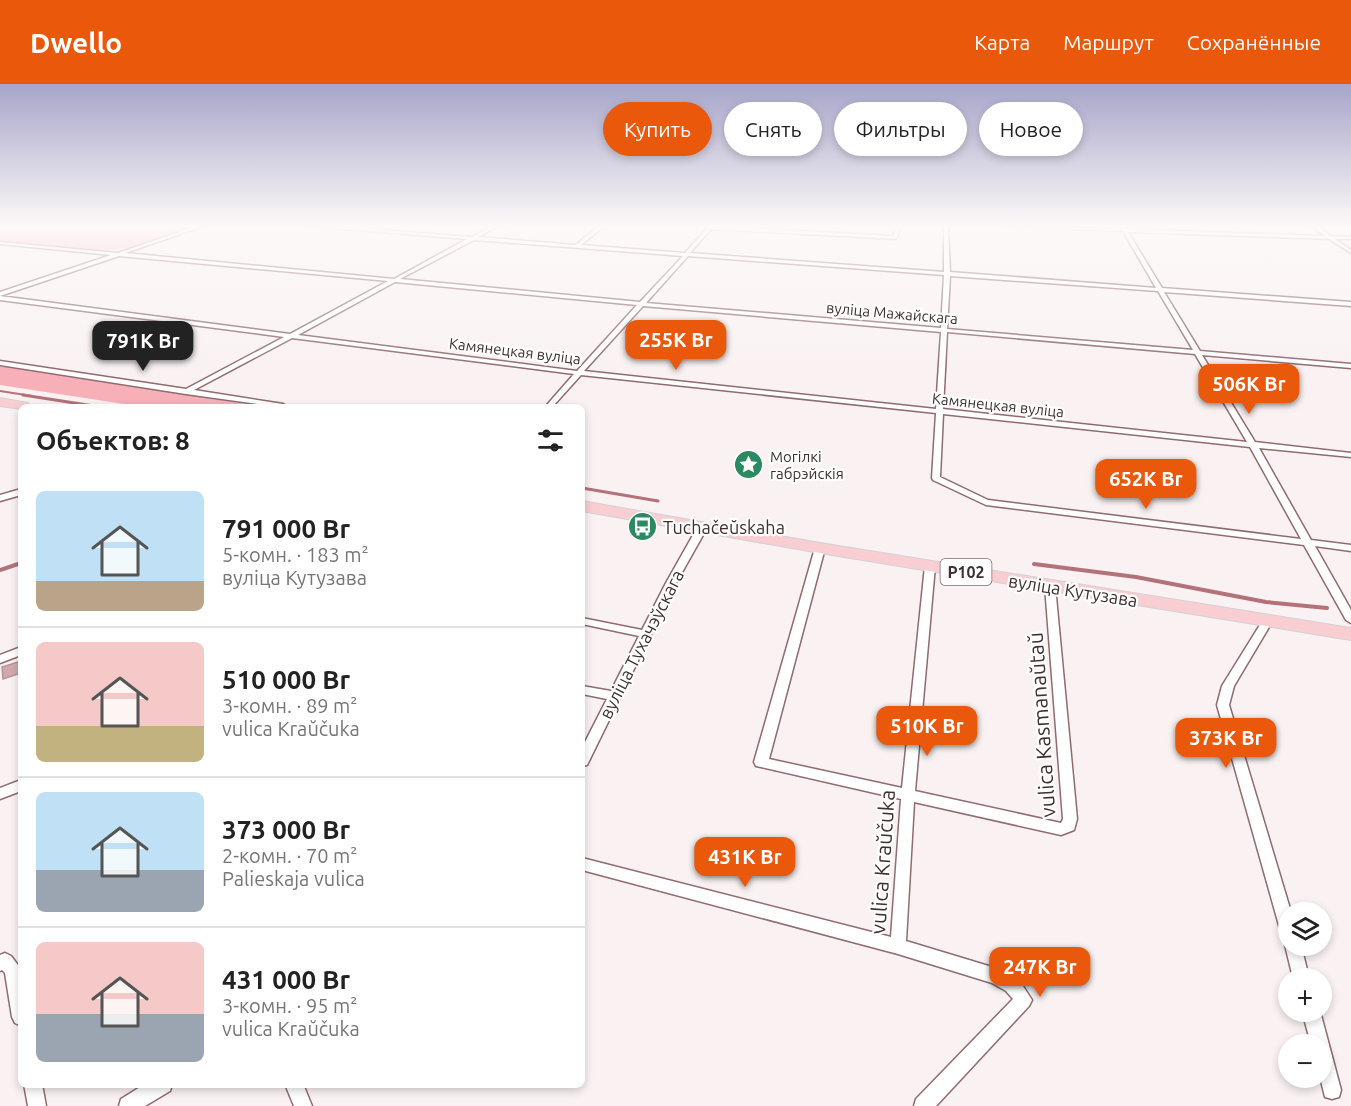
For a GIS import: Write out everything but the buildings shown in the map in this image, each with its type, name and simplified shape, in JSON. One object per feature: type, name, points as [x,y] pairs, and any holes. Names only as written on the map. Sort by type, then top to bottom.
[{"type":"main road","points":[[0,402],[18,405]]},
{"type":"main road","name":"вуліца Кутузава","points":[[585,507],[820,548],[1351,634]]},
{"type":"street","points":[[0,296],[64,274]]},
{"type":"street","name":"вуліца Мажайскага","points":[[329,274],[643,304],[1351,366]]},
{"type":"street","points":[[186,392],[408,274]]},
{"type":"street","points":[[551,404],[670,274]]},
{"type":"street","points":[[947,274],[942,330],[936,478],[986,502],[1351,548]]},
{"type":"street","points":[[956,274],[1351,304]]},
{"type":"street","points":[[1150,274],[1252,445],[1351,620]]},
{"type":"street","name":"Камянецкая вуліца","points":[[0,296],[579,373],[1351,455]]},
{"type":"street","points":[[0,363],[269,404]]},
{"type":"street","points":[[0,498],[18,494]]},
{"type":"street","name":"вуліца Тухачэўскага","points":[[585,755],[645,634],[702,528]]},
{"type":"street","name":"vulica Kasmanaŭtaŭ","points":[[820,548],[760,762],[1061,829],[1069,826],[1050,586]]},
{"type":"street","name":"vulica Kraŭčuka","points":[[585,865],[898,946],[908,794],[930,566]]},
{"type":"street","points":[[585,622],[645,634]]},
{"type":"street","points":[[1267,622],[1228,686],[1223,705],[1280,902]]},
{"type":"street","points":[[0,659],[18,652]]},
{"type":"street","points":[[585,691],[614,696]]},
{"type":"street","points":[[0,794],[18,786]]},
{"type":"street","points":[[898,946],[996,976],[1019,992],[1023,1000],[923,1106]]},
{"type":"street","points":[[0,963],[5,961],[13,970],[18,999]]},
{"type":"street","points":[[34,1088],[37,1106]]},
{"type":"street","points":[[128,1106],[157,1088]]},
{"type":"street","points":[[296,1088],[303,1106]]},
{"type":"shaded area","points":[[0,366],[247,404],[124,404],[0,385]]},
{"type":"waterway","points":[[0,391],[32,396]]},
{"type":"waterway","points":[[23,395],[81,404]]},
{"type":"waterway","points":[[585,489],[658,501]]},
{"type":"waterway","points":[[0,570],[18,564]]},
{"type":"waterway","points":[[1034,564],[1136,577],[1266,602],[1327,608]]},
{"type":"place","name":"Могілкі габрэйскія","points":[[749,465]]},
{"type":"place","name":"Tuchačeŭskaha","points":[[642,527]]}]
